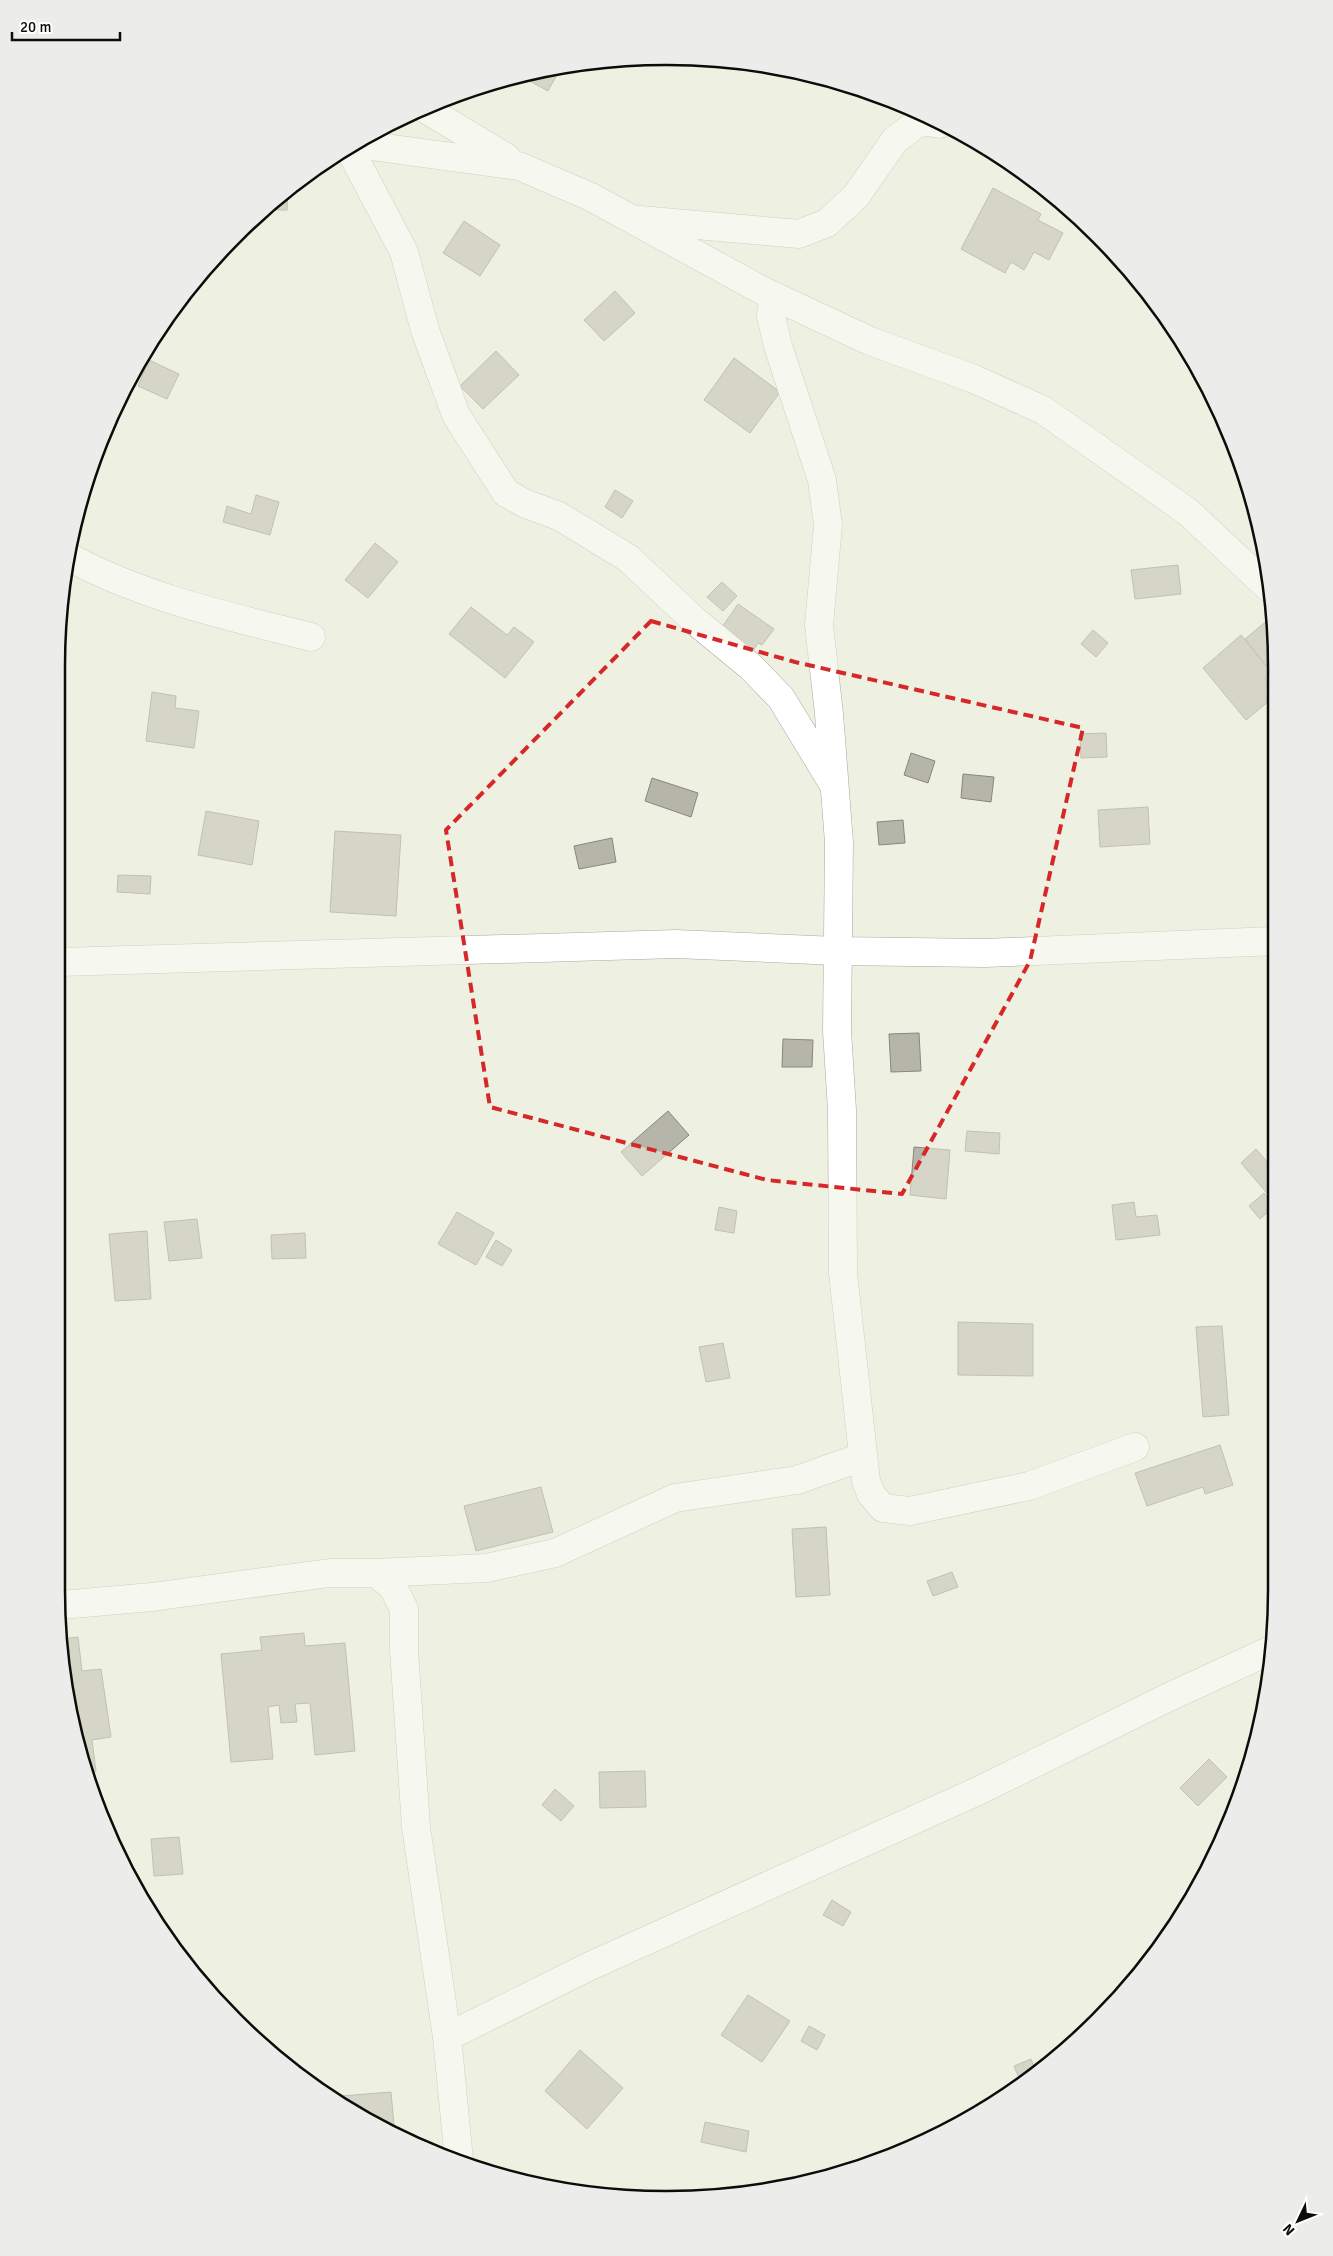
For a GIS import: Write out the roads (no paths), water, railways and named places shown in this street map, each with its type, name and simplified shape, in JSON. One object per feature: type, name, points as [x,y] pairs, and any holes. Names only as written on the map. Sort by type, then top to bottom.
[{"type":"street","points":[[432,113],[519,166],[591,197],[774,296],[870,341],[974,379],[1043,410],[1188,512],[1262,581]]},
{"type":"street","points":[[634,219],[799,234],[827,223],[856,196],[895,140],[920,121]]},
{"type":"street","points":[[367,145],[519,166]]},
{"type":"street","points":[[352,154],[404,252],[425,330],[456,415],[506,493],[526,504],[559,516],[628,558],[695,621],[751,667],[781,698],[834,786]]},
{"type":"street","points":[[774,296],[771,316],[778,346],[822,480],[828,525],[819,625],[830,714],[839,842],[837,1031],[842,1110],[843,1272],[866,1481],[871,1494],[883,1508],[910,1511],[1029,1486],[1134,1447]]},
{"type":"street","points":[[75,560],[102,575],[202,608],[312,637]]},
{"type":"street","points":[[65,962],[676,944],[837,951],[985,953],[1268,941]]},
{"type":"street","points":[[65,1605],[152,1597],[330,1573],[487,1568],[555,1553],[675,1498],[797,1480],[862,1456]]},
{"type":"street","points":[[376,1573],[393,1587],[404,1609],[404,1650],[416,1827],[446,2037],[458,2153]]},
{"type":"street","points":[[446,2037],[590,1966],[978,1791],[1169,1697],[1265,1653]]}]
